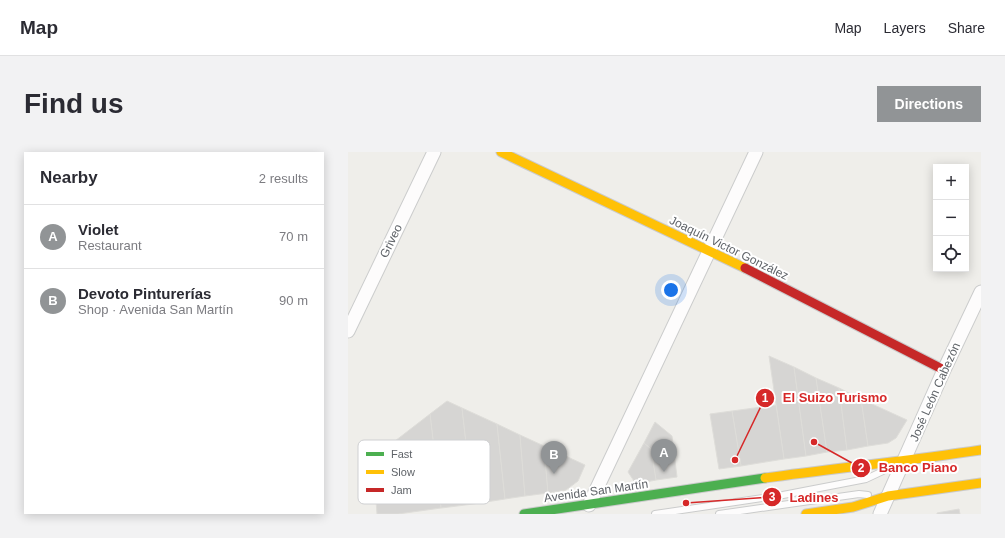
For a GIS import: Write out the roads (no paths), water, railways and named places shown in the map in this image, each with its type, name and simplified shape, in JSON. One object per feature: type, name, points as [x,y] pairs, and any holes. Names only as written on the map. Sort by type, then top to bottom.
[{"type":"main road","name":"Joaquín Victor González","points":[[501,152],[710,251],[944,370]]},
{"type":"main road","name":"Avenida San Martín","points":[[524,514],[589,511],[847,466],[903,462],[981,450]]},
{"type":"main road","points":[[806,514],[853,508],[888,496],[981,483]]},
{"type":"street","name":"Griveo","points":[[348,331],[434,152]]},
{"type":"street","points":[[589,511],[756,152]]},
{"type":"street","name":"José León Cabezón","points":[[880,514],[944,370],[981,292]]},
{"type":"lane","points":[[655,514],[783,495],[866,479],[903,462]]},
{"type":"lane","points":[[719,514],[859,494],[888,496]]},
{"type":"place","name":"Banco Piano","points":[[814,442]]},
{"type":"place","name":"El Suizo Turismo","points":[[735,460]]},
{"type":"place","name":"Violet","points":[[664,472]]},
{"type":"place","name":"Devoto Pinturerías","points":[[554,474]]},
{"type":"place","name":"Ladines","points":[[686,503]]}]
